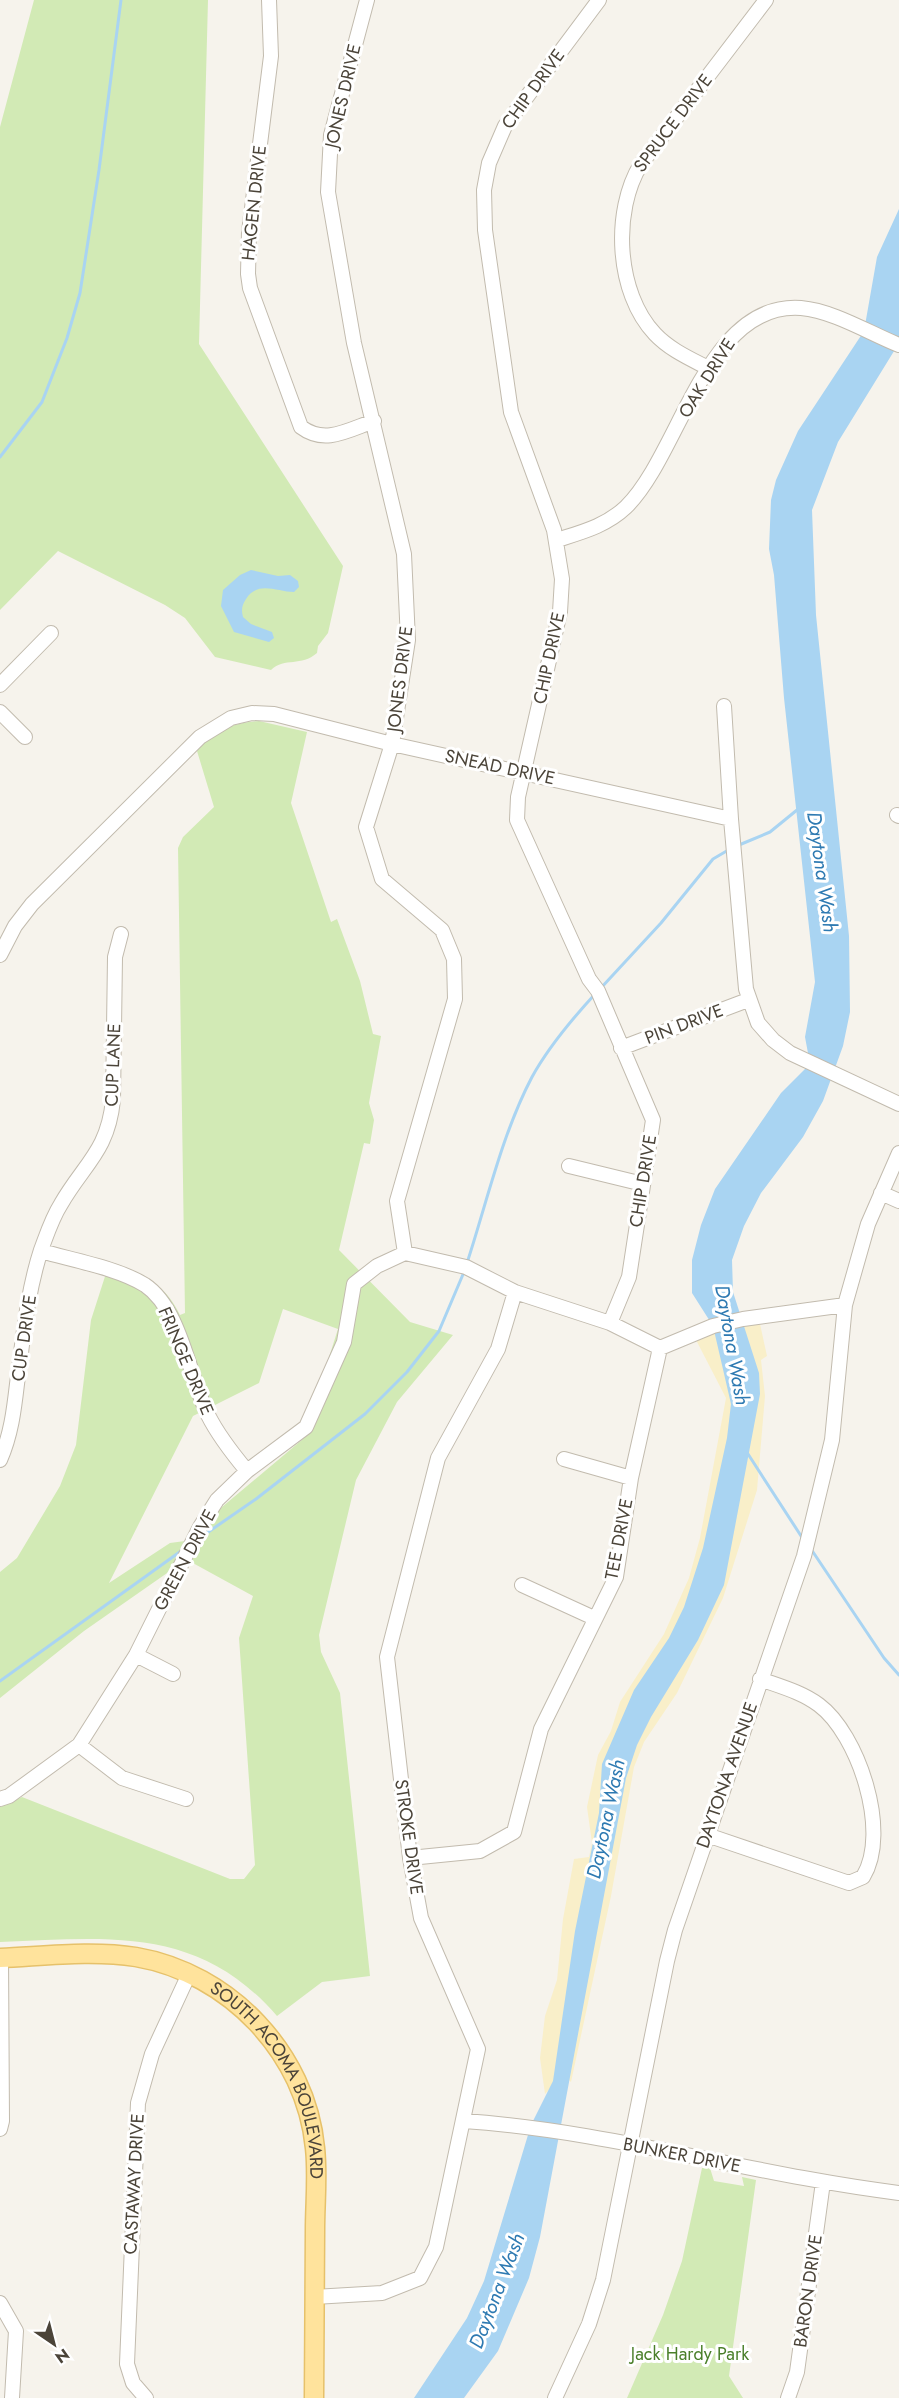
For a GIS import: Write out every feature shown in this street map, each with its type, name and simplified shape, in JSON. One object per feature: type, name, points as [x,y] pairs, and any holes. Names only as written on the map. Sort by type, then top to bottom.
[{"type":"main road","name":"SOUTH ACOMA BOULEVARD","points":[[0,1958],[110,1954],[164,1964],[189,1974],[234,2000],[258,2022],[296,2080],[315,2148],[314,2398]]},
{"type":"street","name":"HAGEN DRIVE","points":[[269,0],[271,56],[249,232],[250,288],[301,427],[315,436],[330,437],[374,421]]},
{"type":"street","name":"JONES DRIVE","points":[[367,0],[331,135],[328,174],[330,217],[354,343],[404,554],[408,640],[392,744],[366,828],[382,879],[442,930],[454,959],[455,999],[397,1201],[405,1253]]},
{"type":"street","name":"CHIP DRIVE","points":[[599,0],[505,126],[489,163],[484,190],[484,223],[511,411],[556,540],[562,579],[560,612],[523,771],[517,806],[519,829],[589,979],[598,991],[653,1120],[629,1277],[610,1323]]},
{"type":"street","name":"SPRUCE DRIVE","points":[[710,369],[669,346],[656,335],[640,314],[628,282],[622,236],[623,208],[632,181],[641,164],[766,0]]},
{"type":"street","name":"OAK DRIVE","points":[[556,540],[606,522],[630,502],[727,342],[741,327],[759,316],[785,308],[819,312],[899,345]]},
{"type":"street","points":[[0,685],[51,633]]},
{"type":"street","points":[[724,706],[731,819],[748,1000],[763,1029],[784,1049],[899,1104]]},
{"type":"street","points":[[0,712],[25,737]]},
{"type":"street","name":"SNEAD DRIVE","points":[[0,952],[15,926],[32,904],[200,737],[218,724],[238,716],[267,713],[392,744],[523,771],[731,819]]},
{"type":"street","name":"CUP LANE","points":[[41,1251],[54,1215],[68,1191],[96,1156],[111,1120],[114,1100],[115,957],[121,933]]},
{"type":"street","name":"PIN DRIVE","points":[[621,1048],[748,1000]]},
{"type":"street","name":"DAYTONA AVENUE","points":[[555,2398],[589,2324],[603,2280],[667,1961],[707,1835],[804,1556],[832,1440],[845,1305],[868,1224],[899,1153]]},
{"type":"street","points":[[569,1166],[643,1184]]},
{"type":"street","points":[[881,1193],[899,1201]]},
{"type":"street","name":"CUP DRIVE","points":[[0,1460],[12,1423],[29,1297],[41,1251]]},
{"type":"street","name":"FRINGE DRIVE","points":[[41,1251],[130,1278],[146,1286],[160,1299],[172,1319],[208,1417],[247,1471]]},
{"type":"street","points":[[405,1253],[466,1267],[515,1292],[610,1323],[660,1348],[713,1326],[743,1319],[845,1305]]},
{"type":"street","name":"GREEN DRIVE","points":[[0,1799],[9,1796],[79,1745],[136,1655],[200,1527],[217,1500],[247,1471],[306,1427],[344,1342],[354,1284],[377,1266],[405,1253]]},
{"type":"street","name":"STROKE DRIVE","points":[[315,2297],[382,2293],[420,2278],[436,2247],[464,2121],[478,2049],[421,1918],[410,1858],[387,1657],[438,1458],[498,1349],[515,1292]]},
{"type":"street","name":"TEE DRIVE","points":[[410,1858],[480,1851],[514,1832],[541,1729],[616,1576],[631,1478],[660,1348]]},
{"type":"street","points":[[564,1459],[631,1478]]},
{"type":"street","points":[[522,1585],[594,1618]]},
{"type":"street","points":[[136,1655],[173,1674]]},
{"type":"street","points":[[707,1835],[849,1883],[863,1877],[871,1860],[874,1829],[872,1803],[843,1733],[818,1704],[760,1679]]},
{"type":"street","points":[[79,1745],[122,1779],[186,1799]]},
{"type":"street","points":[[0,1958],[2,2121],[0,2129]]},
{"type":"street","name":"CASTAWAY DRIVE","points":[[146,2398],[133,2383],[128,2364],[138,2103],[152,2054],[189,1974]]},
{"type":"street","name":"BUNKER DRIVE","points":[[464,2121],[531,2126],[823,2182],[899,2193]]},
{"type":"street","name":"BARON DRIVE","points":[[788,2398],[797,2372],[823,2182]]},
{"type":"street","points":[[0,2303],[16,2331],[12,2398]]},
{"type":"green space","points":[[34,0],[208,0],[199,344],[343,566],[328,633],[318,646],[317,653],[305,660],[282,664],[271,670],[215,657],[185,618],[165,605],[58,551],[0,610],[0,127]]},
{"type":"green space","points":[[259,721],[307,732],[291,803],[331,922],[337,919],[360,981],[373,1034],[381,1036],[369,1103],[374,1120],[370,1144],[364,1143],[339,1250],[410,1322],[453,1335],[397,1402],[356,1480],[319,1635],[321,1652],[340,1693],[370,1976],[322,1982],[277,2016],[247,1987],[216,1965],[183,1952],[149,1943],[114,1940],[0,1942],[0,1807],[22,1797],[230,1879],[244,1879],[255,1865],[239,1638],[253,1596],[191,1562],[208,1525],[222,1507],[303,1439],[338,1329],[283,1309],[259,1383],[193,1416],[109,1583],[170,1543],[185,1541],[170,1571],[84,1631],[0,1698],[0,1572],[17,1558],[60,1486],[76,1445],[91,1320],[109,1264],[151,1281],[167,1295],[180,1315],[185,1313],[178,848],[183,837],[214,807],[197,751],[210,738],[225,729],[241,723]]},
{"type":"green space","name":"Jack Hardy Park","points":[[702,2168],[710,2168],[714,2181],[744,2186],[742,2177],[756,2180],[729,2376],[743,2398],[627,2398],[663,2315],[682,2261]]},
{"type":"sand","points":[[760,1324],[767,1356],[761,1360],[765,1396],[757,1490],[723,1598],[677,1693],[644,1742],[634,1767],[611,1896],[571,2082],[564,2075],[545,2094],[540,2058],[545,2016],[557,1980],[563,1919],[574,1859],[589,1857],[592,1843],[587,1807],[598,1755],[611,1731],[620,1702],[664,1634],[689,1578],[700,1538],[726,1398],[695,1338],[726,1328]]},
{"type":"water","name":"Daytona Wash","points":[[899,209],[899,343],[838,442],[812,510],[816,615],[849,936],[850,1012],[843,1046],[823,1101],[803,1137],[761,1193],[744,1226],[732,1260],[733,1292],[759,1373],[760,1394],[724,1585],[698,1640],[651,1717],[637,1745],[626,1778],[540,2237],[529,2278],[498,2351],[464,2398],[414,2398],[467,2318],[484,2281],[531,2125],[553,2081],[575,1931],[599,1813],[602,1764],[634,1690],[669,1638],[684,1607],[703,1548],[727,1438],[731,1404],[713,1326],[692,1293],[692,1260],[701,1225],[715,1189],[781,1093],[810,1064],[805,1037],[815,982],[784,698],[774,575],[769,549],[771,500],[776,480],[798,431],[864,331],[877,257]]},
{"type":"water","points":[[251,570],[278,576],[290,575],[298,581],[299,587],[294,592],[262,588],[251,593],[244,603],[243,617],[251,624],[272,632],[274,638],[269,642],[234,632],[221,606],[223,590],[240,575]]},
{"type":"waterway","points":[[0,457],[42,402],[67,338],[80,293],[121,0]]},
{"type":"waterway","name":"Daytona Wash","points":[[739,845],[770,832],[797,810]]},
{"type":"waterway","points":[[600,989],[661,923],[713,859],[730,849]]},
{"type":"waterway","points":[[467,1263],[521,1099],[553,1044],[596,993]]},
{"type":"waterway","points":[[201,1537],[256,1499],[365,1414],[407,1372],[439,1331],[464,1272]]},
{"type":"waterway","points":[[748,1454],[803,1539]]},
{"type":"waterway","points":[[811,1549],[884,1658],[899,1675]]},
{"type":"waterway","points":[[0,1681],[181,1551]]}]
